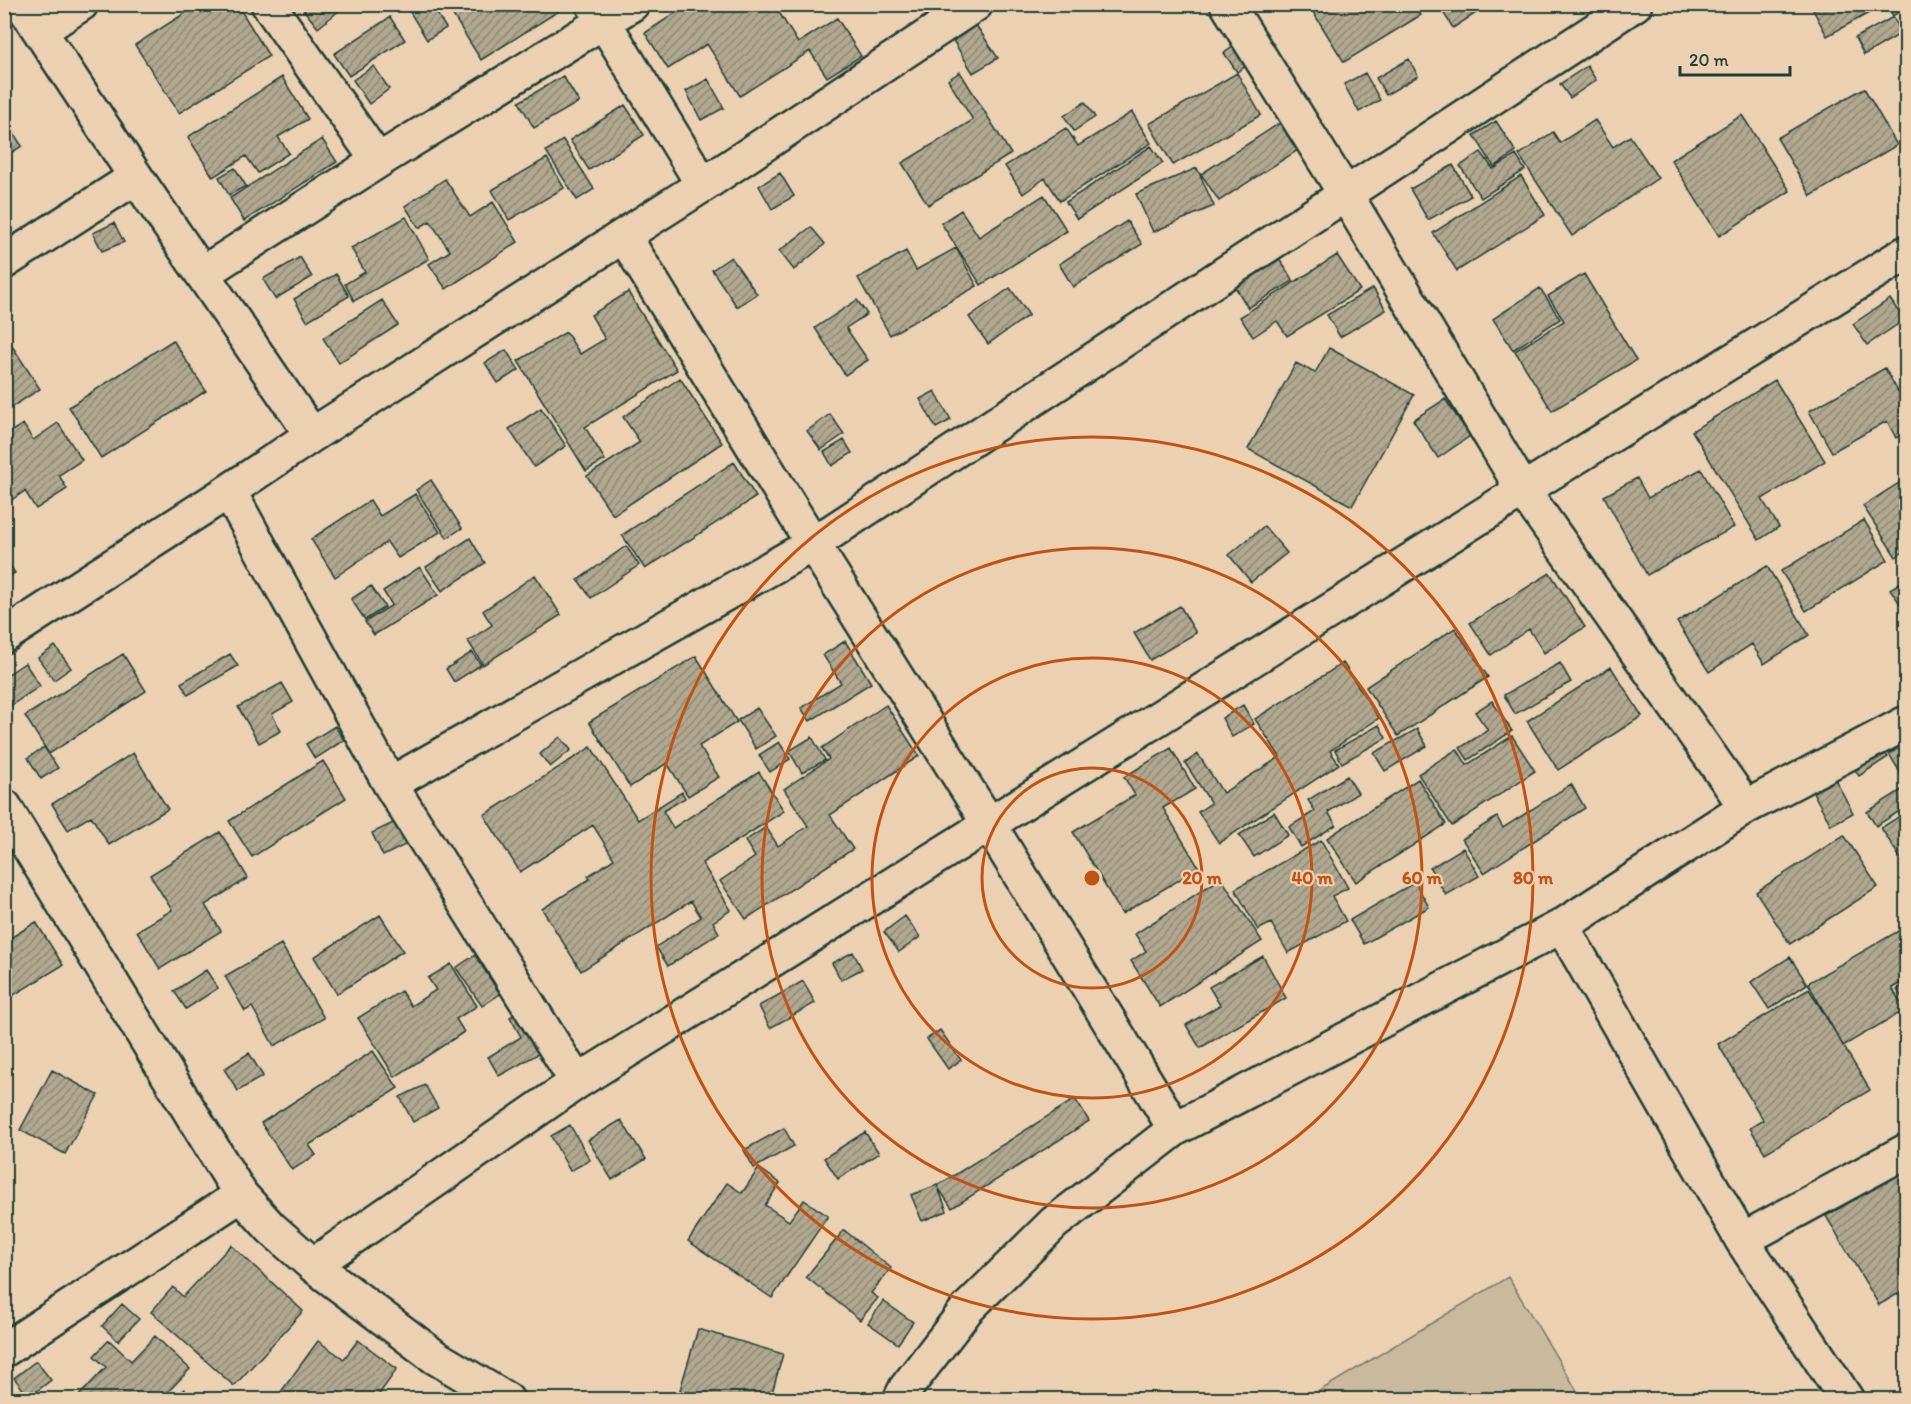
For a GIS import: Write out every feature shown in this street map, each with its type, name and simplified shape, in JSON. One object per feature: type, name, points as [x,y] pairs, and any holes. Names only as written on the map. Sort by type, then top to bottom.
[{"type":"street","points":[[22,4],[136,177],[312,435]]},
{"type":"street","points":[[40,31],[81,4]]},
{"type":"street","points":[[268,4],[378,161]]},
{"type":"street","points":[[203,273],[378,161],[599,13],[632,4]]},
{"type":"street","points":[[4,636],[312,435],[703,185],[976,4]]},
{"type":"street","points":[[1227,4],[1346,195],[1523,490],[1746,807]]},
{"type":"street","points":[[390,784],[813,544],[1635,4]]},
{"type":"street","points":[[599,13],[703,185]]},
{"type":"street","points":[[4,262],[136,177]]},
{"type":"street","points":[[624,236],[813,544],[989,824],[1175,1129]]},
{"type":"street","points":[[313,1265],[577,1082],[1906,253]]},
{"type":"street","points":[[229,491],[390,784],[577,1082]]},
{"type":"street","points":[[900,1400],[906,1388],[967,1309],[1054,1223],[1175,1129],[1562,926],[1746,807],[1906,723]]},
{"type":"street","points":[[4,806],[241,1195],[271,1228],[313,1265],[435,1357],[507,1400]]},
{"type":"street","points":[[1562,926],[1742,1240],[1846,1400]]},
{"type":"street","points":[[1742,1240],[1906,1151]]},
{"type":"street","points":[[4,1350],[241,1195]]},
{"type":"shaded area","points":[[1508,1277],[1582,1399],[1306,1399]]},
{"type":"building","points":[[199,4],[237,4],[269,56],[179,113],[135,45]]},
{"type":"building","points":[[309,4],[347,4],[318,28],[303,9]]},
{"type":"building","points":[[405,4],[431,4],[446,28],[427,40]]},
{"type":"building","points":[[446,4],[568,4],[568,5],[481,60]]},
{"type":"building","points":[[689,4],[774,4],[798,43],[837,18],[861,56],[827,77],[810,51],[740,96],[707,44],[668,69],[645,33]]},
{"type":"building","points":[[1313,4],[1415,4],[1421,15],[1344,62],[1310,7]]},
{"type":"building","points":[[1438,4],[1490,4],[1453,28]]},
{"type":"building","points":[[1810,4],[1878,4],[1880,7],[1827,36]]},
{"type":"building","points":[[1886,4],[1906,4],[1906,7],[1893,16]]},
{"type":"building","points":[[390,17],[405,40],[349,76],[334,54]]},
{"type":"building","points":[[1893,17],[1902,33],[1864,55],[1855,38]]},
{"type":"building","points":[[972,19],[998,58],[973,73],[949,34]]},
{"type":"building","points":[[1242,41],[1255,60],[1237,72],[1224,53]]},
{"type":"building","points":[[1409,59],[1418,76],[1386,95],[1376,78]]},
{"type":"building","points":[[374,66],[389,89],[369,104],[353,80]]},
{"type":"building","points":[[1587,66],[1596,80],[1570,98],[1560,84]]},
{"type":"building","points":[[960,72],[1011,154],[928,205],[902,163],[973,120],[948,80]]},
{"type":"building","points":[[1237,73],[1261,115],[1173,165],[1149,124]]},
{"type":"building","points":[[1365,73],[1380,100],[1359,112],[1344,84]]},
{"type":"building","points":[[563,76],[579,102],[534,128],[519,102]]},
{"type":"building","points":[[282,77],[308,119],[278,137],[289,153],[258,173],[246,156],[213,177],[188,137]]},
{"type":"building","points":[[708,79],[724,108],[701,120],[686,91]]},
{"type":"building","points":[[1864,88],[1897,145],[1811,196],[1777,138]]},
{"type":"building","points":[[1085,102],[1095,117],[1074,131],[1064,116]]},
{"type":"building","points":[[625,105],[644,135],[589,170],[570,140]]},
{"type":"building","points":[[1132,112],[1151,143],[1060,201],[1045,178],[1023,194],[1005,166],[1066,128],[1078,146]]},
{"type":"building","points":[[1742,115],[1790,191],[1719,236],[1671,160]]},
{"type":"building","points":[[4,119],[22,146],[4,157]]},
{"type":"building","points":[[1286,119],[1304,146],[1219,201],[1201,174]]},
{"type":"building","points":[[1595,120],[1613,147],[1630,136],[1658,178],[1572,236],[1519,155],[1553,132],[1560,143]]},
{"type":"building","points":[[1496,121],[1516,152],[1494,167],[1474,135]]},
{"type":"building","points":[[322,139],[337,162],[244,221],[230,198]]},
{"type":"building","points":[[563,140],[594,189],[577,200],[546,151]]},
{"type":"building","points":[[1151,146],[1163,163],[1077,219],[1066,202]]},
{"type":"building","points":[[1481,152],[1493,169],[1516,155],[1525,170],[1481,198],[1460,166]]},
{"type":"building","points":[[547,158],[564,188],[509,220],[492,190]]},
{"type":"building","points":[[1453,165],[1471,196],[1428,220],[1410,189]]},
{"type":"building","points":[[235,168],[246,186],[229,195],[219,177]]},
{"type":"building","points":[[1197,168],[1214,206],[1153,232],[1136,194]]},
{"type":"building","points":[[780,173],[794,196],[772,209],[759,186]]},
{"type":"building","points":[[1521,176],[1545,215],[1457,271],[1433,233]]},
{"type":"building","points":[[445,179],[470,217],[493,202],[518,242],[446,289],[429,264],[450,251],[430,221],[419,228],[405,206]]},
{"type":"building","points":[[1044,195],[1067,231],[981,285],[941,223],[961,210],[979,237]]},
{"type":"building","points":[[406,217],[429,259],[354,301],[345,284],[365,272],[351,248]]},
{"type":"building","points":[[1127,221],[1142,244],[1073,287],[1059,264]]},
{"type":"building","points":[[114,223],[124,242],[102,251],[93,233]]},
{"type":"building","points":[[811,227],[825,244],[794,270],[779,251]]},
{"type":"building","points":[[956,248],[977,286],[890,335],[858,278],[906,251],[916,270]]},
{"type":"building","points":[[1276,253],[1293,281],[1248,308],[1231,280]]},
{"type":"building","points":[[1337,255],[1360,290],[1287,336],[1277,321],[1253,337],[1240,317]]},
{"type":"building","points":[[300,257],[312,277],[275,299],[263,279]]},
{"type":"building","points":[[731,257],[757,294],[737,307],[712,270]]},
{"type":"building","points":[[336,274],[349,296],[307,321],[294,299]]},
{"type":"building","points":[[1584,274],[1636,360],[1552,411],[1515,351],[1564,321],[1548,296]]},
{"type":"building","points":[[1010,288],[1029,315],[988,344],[969,317]]},
{"type":"building","points":[[1373,288],[1386,310],[1340,337],[1327,315]]},
{"type":"building","points":[[1540,288],[1560,319],[1513,350],[1493,319]]},
{"type":"building","points":[[628,292],[677,370],[585,427],[605,460],[586,471],[518,361],[566,332],[580,354],[605,339],[591,315]]},
{"type":"building","points":[[1890,299],[1904,320],[1867,345],[1853,324]]},
{"type":"building","points":[[382,300],[398,325],[339,363],[323,338]]},
{"type":"building","points":[[857,300],[867,314],[846,328],[868,360],[845,375],[815,328]]},
{"type":"building","points":[[4,336],[40,389],[4,412]]},
{"type":"building","points":[[173,340],[206,391],[101,458],[69,407]]},
{"type":"building","points":[[1329,348],[1414,395],[1352,506],[1248,449],[1296,363],[1315,373]]},
{"type":"building","points":[[506,350],[519,370],[498,383],[485,363]]},
{"type":"building","points":[[1885,368],[1906,406],[1906,432],[1896,438],[1887,421],[1832,452],[1809,411]]},
{"type":"building","points":[[680,378],[722,443],[613,515],[587,476],[640,442],[623,417]]},
{"type":"building","points":[[1775,380],[1825,461],[1762,499],[1779,527],[1759,540],[1692,431]]},
{"type":"building","points":[[935,391],[951,420],[936,428],[920,399]]},
{"type":"building","points":[[1445,399],[1470,436],[1438,458],[1413,420]]},
{"type":"building","points":[[541,408],[566,446],[534,467],[509,429]]},
{"type":"building","points":[[830,414],[844,434],[821,450],[807,431]]},
{"type":"building","points":[[58,423],[82,460],[59,475],[67,489],[36,509],[25,491],[4,505],[4,436],[23,424],[33,440]]},
{"type":"building","points":[[844,440],[852,453],[832,466],[824,452]]},
{"type":"building","points":[[734,462],[756,497],[645,569],[622,535]]},
{"type":"building","points":[[1701,469],[1734,527],[1647,575],[1604,496],[1637,478],[1648,498]]},
{"type":"building","points":[[1905,479],[1906,550],[1896,557],[1863,506]]},
{"type":"building","points":[[431,480],[462,528],[447,538],[416,490]]},
{"type":"building","points":[[415,494],[440,532],[398,558],[387,542],[335,577],[311,539],[370,500],[380,516]]},
{"type":"building","points":[[1864,520],[1888,560],[1806,611],[1781,571]]},
{"type":"building","points":[[1264,526],[1287,553],[1251,582],[1229,555]]},
{"type":"building","points":[[470,538],[485,563],[442,591],[426,567]]},
{"type":"building","points":[[626,546],[639,565],[591,598],[578,580]]},
{"type":"building","points":[[4,556],[15,573],[4,579]]},
{"type":"building","points":[[1767,566],[1809,635],[1764,664],[1752,644],[1709,672],[1677,622]]},
{"type":"building","points":[[420,567],[438,595],[374,635],[365,622],[392,605],[383,591]]},
{"type":"building","points":[[1550,573],[1585,627],[1544,653],[1529,629],[1491,655],[1470,623]]},
{"type":"building","points":[[535,575],[561,615],[483,665],[468,641],[492,625],[483,611]]},
{"type":"building","points":[[1906,579],[1906,610],[1905,611],[1890,589]]},
{"type":"building","points":[[371,586],[385,607],[365,620],[351,599]]},
{"type":"building","points":[[1180,606],[1196,633],[1150,660],[1134,633]]},
{"type":"building","points":[[1455,628],[1488,677],[1398,736],[1366,687]]},
{"type":"building","points":[[845,641],[871,683],[810,721],[801,708],[841,683],[823,655]]},
{"type":"building","points":[[55,646],[71,668],[54,680],[38,658]]},
{"type":"building","points":[[472,652],[481,665],[454,682],[446,669]]},
{"type":"building","points":[[123,654],[146,691],[49,754],[25,716]]},
{"type":"building","points":[[230,654],[238,666],[188,695],[181,683]]},
{"type":"building","points":[[696,656],[737,722],[699,746],[719,777],[688,796],[667,763],[630,787],[589,722]]},
{"type":"building","points":[[25,663],[40,686],[4,710],[4,677]]},
{"type":"building","points":[[1343,663],[1379,718],[1330,751],[1339,764],[1219,843],[1198,812],[1211,803],[1185,763],[1198,754],[1223,793],[1280,757],[1255,719]]},
{"type":"building","points":[[1560,663],[1571,682],[1515,714],[1504,695]]},
{"type":"building","points":[[1611,667],[1642,716],[1558,770],[1527,721]]},
{"type":"building","points":[[282,683],[293,702],[272,714],[281,731],[259,743],[238,707]]},
{"type":"building","points":[[1492,701],[1512,731],[1468,760],[1460,748],[1488,730],[1475,712]]},
{"type":"building","points":[[886,705],[919,756],[830,815],[853,849],[746,919],[720,881],[755,857],[745,841],[766,827],[778,846],[808,826],[784,789],[829,759],[822,748]]},
{"type":"building","points":[[1243,705],[1254,724],[1232,737],[1222,718]]},
{"type":"building","points":[[757,708],[776,736],[756,749],[738,720]]},
{"type":"building","points":[[1379,725],[1386,738],[1342,763],[1335,750]]},
{"type":"building","points":[[335,726],[344,740],[315,759],[306,744]]},
{"type":"building","points":[[1417,729],[1427,746],[1385,771],[1374,753]]},
{"type":"building","points":[[1873,734],[1888,757],[1859,776],[1844,753]]},
{"type":"building","points":[[1512,736],[1535,771],[1452,826],[1418,774],[1457,749],[1467,765]]},
{"type":"building","points":[[560,737],[571,750],[550,767],[540,754]]},
{"type":"building","points":[[812,737],[825,760],[802,773],[789,751]]},
{"type":"building","points":[[779,742],[790,759],[770,772],[759,755]]},
{"type":"building","points":[[1906,743],[1906,782],[1889,754]]},
{"type":"building","points":[[44,747],[58,768],[41,779],[28,758]]},
{"type":"building","points":[[591,747],[638,820],[682,792],[685,798],[663,811],[673,828],[759,772],[784,811],[702,863],[731,910],[713,922],[719,933],[668,966],[656,947],[701,917],[691,901],[581,971],[542,909],[590,879],[588,876],[614,859],[593,825],[520,872],[484,815]]},
{"type":"building","points":[[1171,748],[1195,789],[1163,808],[1199,868],[1122,914],[1073,832],[1135,795],[1124,777]]},
{"type":"building","points":[[133,753],[168,809],[109,845],[91,816],[68,830],[52,804]]},
{"type":"building","points":[[323,761],[346,798],[252,857],[229,821]]},
{"type":"building","points":[[1827,764],[1853,813],[1831,825],[1804,776]]},
{"type":"building","points":[[1347,776],[1358,793],[1328,812],[1336,825],[1301,847],[1289,827],[1315,811],[1308,800]]},
{"type":"building","points":[[1418,779],[1446,824],[1356,882],[1327,838]]},
{"type":"building","points":[[1571,784],[1585,808],[1484,873],[1462,839],[1497,817],[1503,828]]},
{"type":"building","points":[[1906,787],[1906,807],[1876,826],[1867,812]]},
{"type":"building","points":[[1274,812],[1288,835],[1254,857],[1239,835]]},
{"type":"building","points":[[1906,812],[1906,867],[1881,828]]},
{"type":"building","points":[[395,822],[405,845],[383,856],[372,833]]},
{"type":"building","points":[[220,832],[248,878],[205,905],[221,931],[160,969],[137,931],[172,910],[150,875]]},
{"type":"building","points":[[1844,835],[1878,887],[1790,944],[1756,892]]},
{"type":"building","points":[[1321,840],[1348,888],[1332,896],[1346,921],[1288,953],[1271,923],[1258,930],[1235,889]]},
{"type":"building","points":[[1463,848],[1479,876],[1446,895],[1430,868]]},
{"type":"building","points":[[1221,878],[1262,941],[1160,1007],[1131,961],[1146,951],[1135,934]]},
{"type":"building","points":[[1415,882],[1429,907],[1364,944],[1350,920]]},
{"type":"building","points":[[380,915],[403,951],[337,994],[314,957]]},
{"type":"building","points":[[905,916],[920,937],[899,952],[884,932]]},
{"type":"building","points":[[36,922],[63,965],[4,1001],[4,942]]},
{"type":"building","points":[[1900,930],[1906,942],[1906,980],[1892,988],[1905,1010],[1843,1046],[1808,983]]},
{"type":"building","points":[[281,944],[324,1018],[274,1046],[252,1007],[245,1011],[225,976]]},
{"type":"building","points":[[853,952],[862,969],[841,980],[832,963]]},
{"type":"building","points":[[475,955],[500,994],[482,1006],[456,968]]},
{"type":"building","points":[[1263,956],[1286,998],[1200,1048],[1186,1025],[1220,1005],[1209,987]]},
{"type":"building","points":[[1790,957],[1807,984],[1769,1009],[1751,982]]},
{"type":"building","points":[[451,964],[477,1006],[456,1019],[464,1032],[395,1077],[358,1018],[401,991],[411,1006],[436,990],[428,978]]},
{"type":"building","points":[[206,970],[218,988],[186,1009],[174,991]]},
{"type":"building","points":[[803,981],[815,1003],[770,1028],[759,1006]]},
{"type":"building","points":[[1906,983],[1906,1001],[1905,1002],[1897,990]]},
{"type":"building","points":[[1809,989],[1870,1090],[1765,1153],[1750,1128],[1763,1120],[1718,1044]]},
{"type":"building","points":[[528,1006],[552,1046],[499,1076],[488,1057],[521,1037],[510,1017]]},
{"type":"building","points":[[940,1030],[961,1060],[948,1069],[927,1039]]},
{"type":"building","points":[[373,1051],[398,1088],[309,1145],[316,1155],[292,1170],[261,1123]]},
{"type":"building","points":[[249,1053],[263,1076],[238,1091],[224,1069]]},
{"type":"building","points":[[52,1070],[98,1095],[65,1154],[20,1130]]},
{"type":"building","points":[[425,1085],[438,1108],[413,1122],[400,1097]]},
{"type":"building","points":[[1075,1099],[1089,1121],[952,1208],[937,1186]]},
{"type":"building","points":[[621,1120],[646,1159],[612,1180],[588,1140]]},
{"type":"building","points":[[570,1125],[590,1160],[570,1171],[551,1136]]},
{"type":"building","points":[[784,1128],[794,1146],[754,1168],[744,1150]]},
{"type":"building","points":[[865,1132],[879,1153],[838,1179],[824,1158]]},
{"type":"building","points":[[759,1168],[780,1183],[765,1205],[789,1221],[804,1200],[828,1216],[772,1298],[688,1241],[727,1183],[742,1193]]},
{"type":"building","points":[[1906,1169],[1906,1289],[1879,1305],[1826,1216]]},
{"type":"building","points":[[937,1185],[947,1211],[922,1221],[911,1195]]},
{"type":"building","points":[[844,1230],[891,1268],[871,1293],[878,1298],[860,1320],[806,1277]]},
{"type":"building","points":[[231,1245],[303,1311],[234,1386],[151,1312],[173,1287],[183,1297]]},
{"type":"building","points":[[883,1301],[913,1322],[898,1344],[868,1323]]},
{"type":"building","points":[[122,1304],[139,1319],[118,1341],[102,1326]]},
{"type":"building","points":[[698,1329],[783,1354],[770,1400],[677,1400]]},
{"type":"building","points":[[155,1336],[190,1369],[160,1400],[75,1400],[106,1367],[94,1356],[109,1340],[131,1361]]},
{"type":"building","points":[[358,1340],[397,1369],[375,1400],[275,1400],[318,1341],[344,1359]]},
{"type":"building","points":[[36,1361],[51,1380],[29,1397],[14,1378]]},
{"type":"building","points":[[184,1389],[195,1400],[173,1400]]}]
